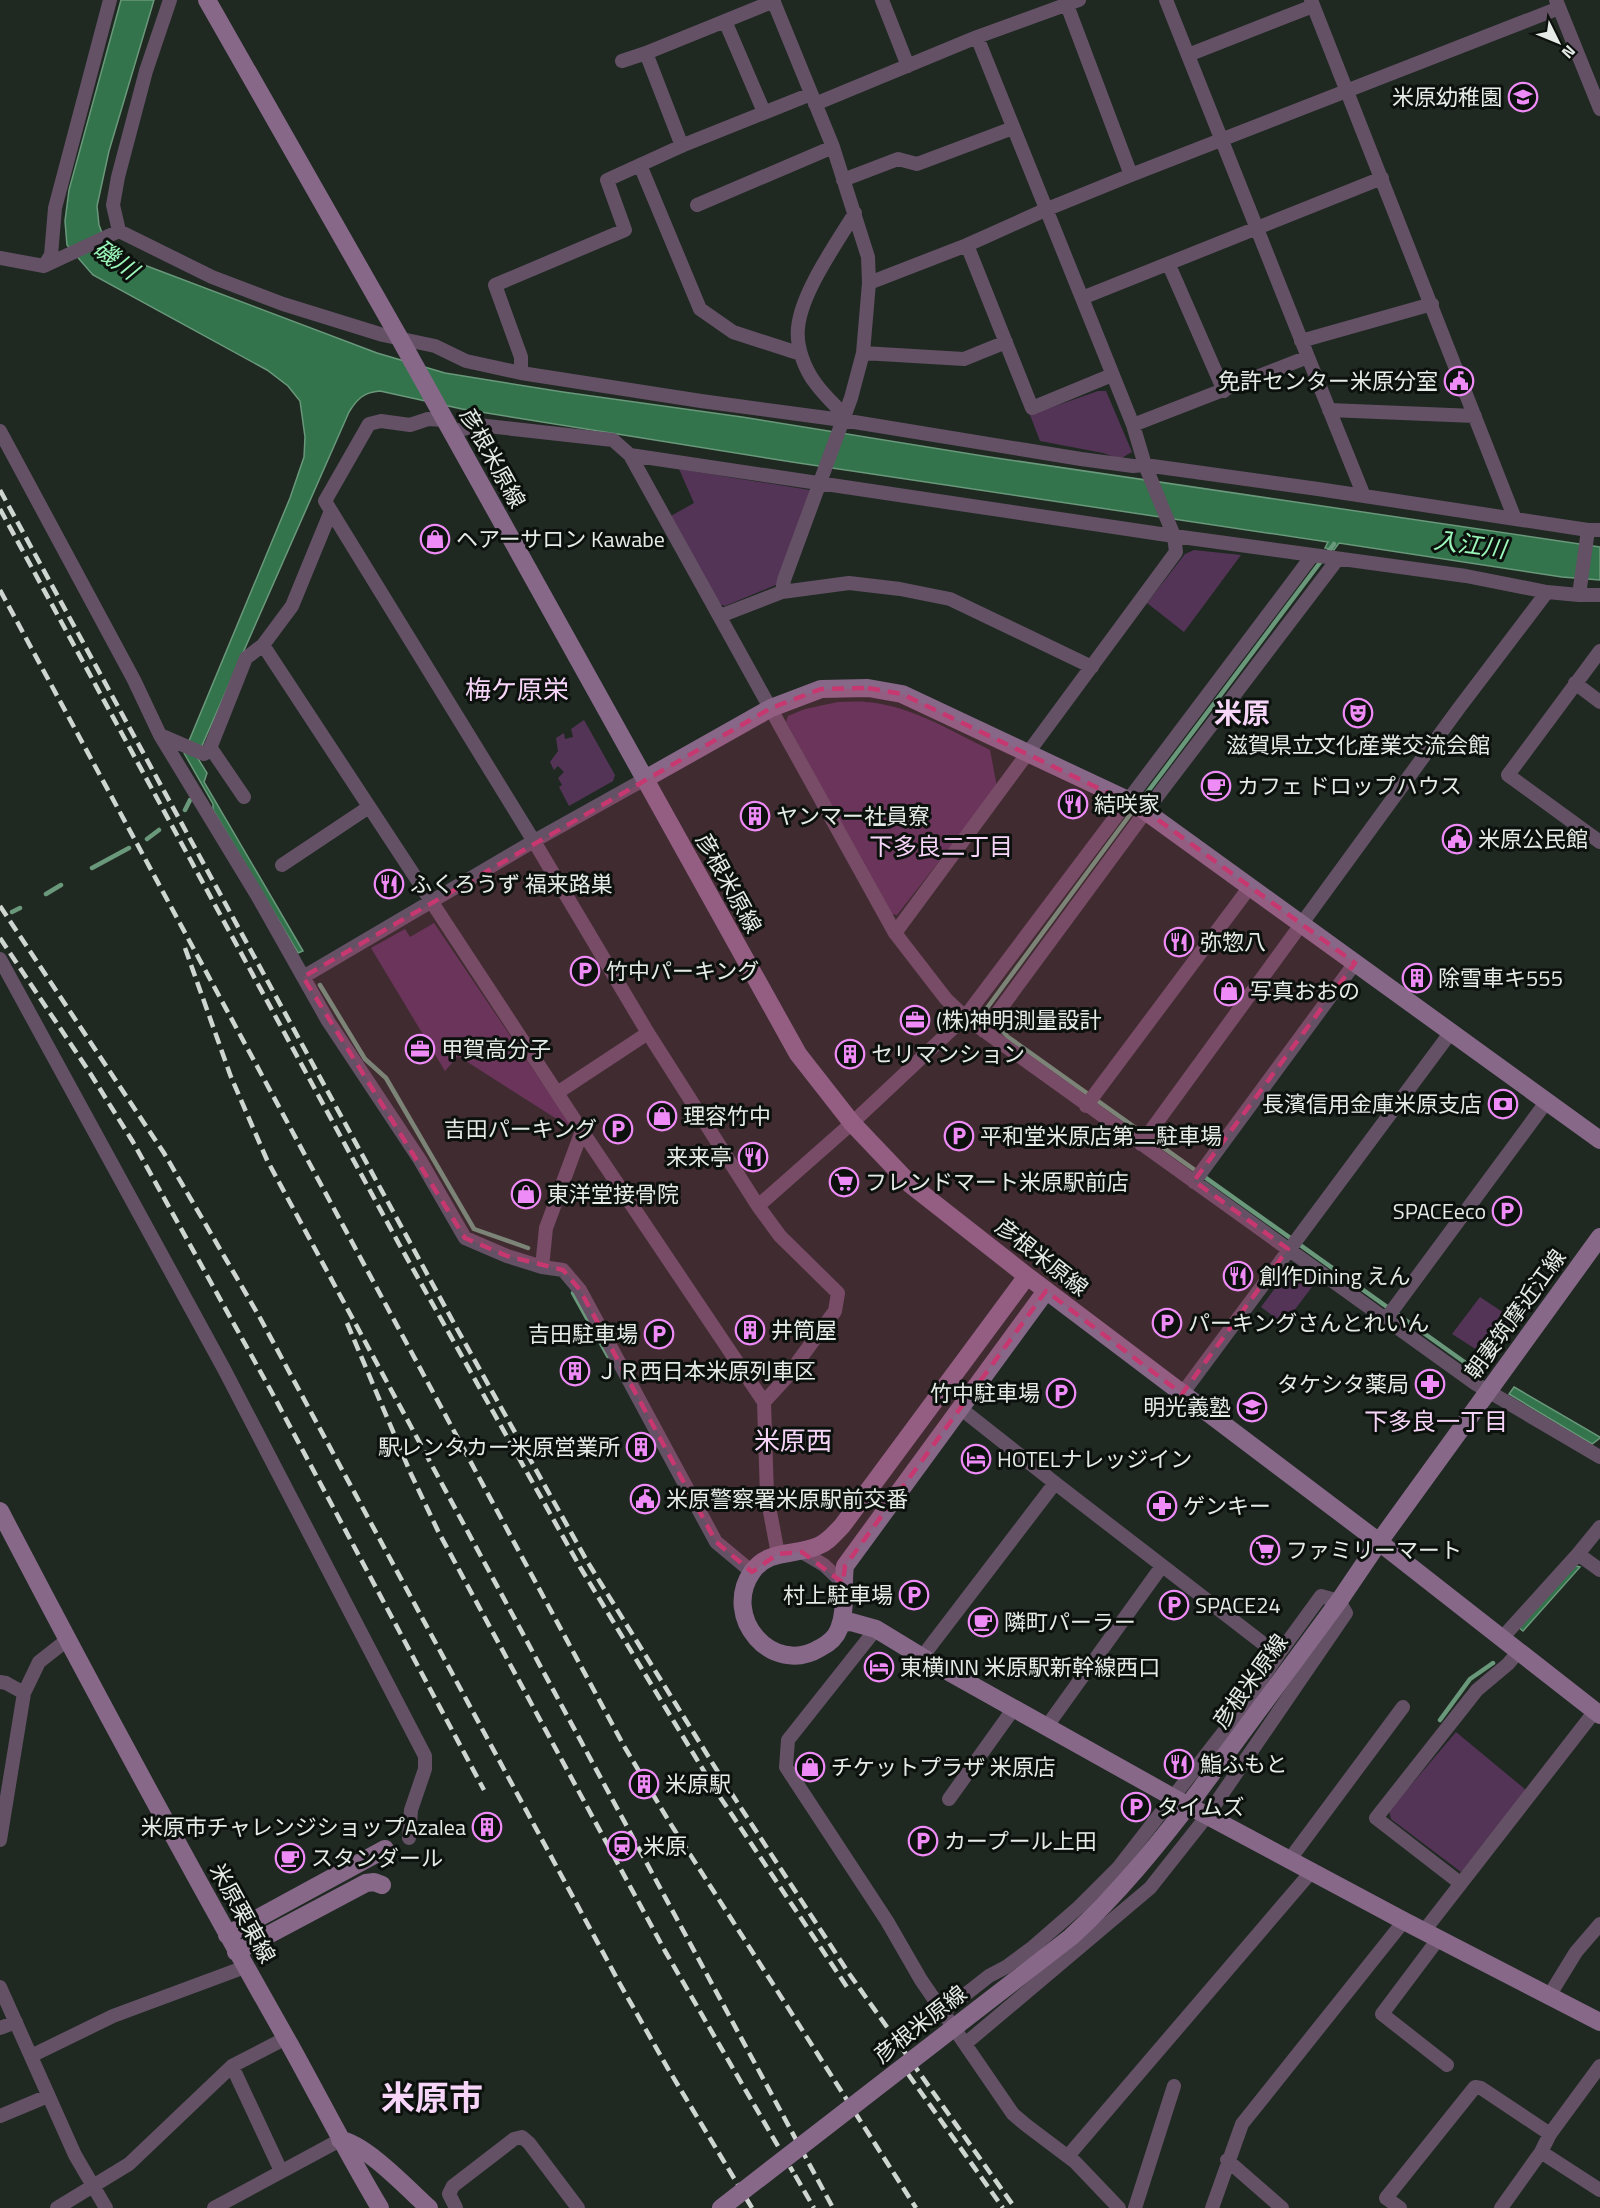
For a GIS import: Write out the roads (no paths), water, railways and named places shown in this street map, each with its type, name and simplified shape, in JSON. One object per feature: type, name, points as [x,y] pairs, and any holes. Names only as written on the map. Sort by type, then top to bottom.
[{"type":"main road","name":"彦根米原線","points":[[207,0],[403,343],[798,1054],[852,1124],[911,1185],[1046,1291],[1379,1542],[1339,1601],[1196,1795],[1144,1863],[1096,1914],[1071,1937],[721,2208]]},
{"type":"main road","points":[[645,779],[771,708],[821,689],[868,688],[902,694],[1138,806],[1600,1140]]},
{"type":"main road","name":"朝妻筑摩近江線","points":[[1379,1542],[1600,1237]]},
{"type":"main road","points":[[1027,1276],[842,1526],[827,1541],[802,1552],[777,1554],[765,1560],[752,1572],[745,1588],[743,1611],[747,1624],[755,1637],[777,1653],[790,1657],[815,1652],[827,1644],[838,1632],[844,1604],[845,1566],[1046,1291]]},
{"type":"main road","name":"米原栗東線","points":[[0,1511],[67,1640],[227,1935],[380,2208]]},
{"type":"main road","points":[[1379,1542],[1597,1713]]},
{"type":"main road","points":[[841,1623],[851,1622],[876,1629],[1207,1816],[1600,2022]]},
{"type":"main road","points":[[227,1935],[385,1849]]},
{"type":"main road","points":[[241,1959],[366,1883],[374,1882],[382,1885]]},
{"type":"main road","points":[[340,2140],[349,2141],[362,2149],[429,2208]]},
{"type":"street","points":[[50,264],[55,208],[110,0]]},
{"type":"street","points":[[115,232],[113,205],[118,177],[146,71],[170,0]]},
{"type":"street","points":[[882,0],[908,66]]},
{"type":"street","points":[[1166,0],[1223,141],[1255,228],[1364,496]]},
{"type":"street","points":[[622,60],[646,53],[777,1],[833,147],[855,213],[868,257],[869,283],[863,353],[822,478],[784,580],[782,592]]},
{"type":"street","points":[[521,373],[521,357],[495,285],[625,230],[607,180],[764,112],[813,99],[908,66],[1073,3],[1131,175]]},
{"type":"street","points":[[1188,55],[1312,3],[1348,89],[1515,519]]},
{"type":"street","points":[[869,283],[1557,4],[1600,109]]},
{"type":"street","points":[[725,21],[764,112]]},
{"type":"street","points":[[895,933],[1176,552],[1174,536],[1147,470],[1133,425],[977,38]]},
{"type":"street","points":[[646,53],[682,146]]},
{"type":"street","points":[[843,180],[898,159],[917,164],[1013,128]]},
{"type":"street","points":[[697,205],[833,147]]},
{"type":"street","points":[[640,165],[700,309],[733,332],[801,354]]},
{"type":"street","points":[[1082,298],[1382,178]]},
{"type":"street","points":[[841,421],[816,385],[801,354],[797,330],[803,306],[855,213]]},
{"type":"street","points":[[0,258],[50,264],[115,232]]},
{"type":"street","points":[[115,232],[212,277],[282,304],[403,343],[435,346],[466,361],[521,373],[1147,470],[1364,496],[1591,533],[1580,580],[1579,596]]},
{"type":"street","points":[[967,245],[1032,408],[1112,375]]},
{"type":"street","points":[[1169,265],[1224,391]]},
{"type":"street","points":[[1301,341],[1431,304]]},
{"type":"street","points":[[863,353],[964,359],[1006,342]]},
{"type":"street","points":[[1133,425],[1308,357]]},
{"type":"street","points":[[1329,410],[1475,416]]},
{"type":"street","points":[[764,1402],[786,1378],[836,1311],[838,1293],[780,1236],[758,1206],[648,1033],[325,501],[369,424],[381,421],[410,425],[428,419],[613,440],[630,455],[895,933],[946,999],[984,1031],[1091,1100],[1391,1313],[1488,1391],[1600,1456]]},
{"type":"street","points":[[0,431],[134,680],[160,735],[257,895],[328,1021],[420,1160],[465,1238],[507,1256],[542,1267],[563,1270],[580,1290],[716,1542],[752,1572]]},
{"type":"street","points":[[630,455],[822,478],[1174,536],[1466,576],[1547,592],[1579,596],[1600,595]]},
{"type":"street","points":[[207,750],[246,658],[263,645],[292,606],[332,511]]},
{"type":"street","points":[[758,1206],[852,1124],[965,1017],[1138,806],[1324,558]]},
{"type":"street","points":[[984,1031],[1138,806],[1324,558]]},
{"type":"street","points":[[720,616],[782,592],[849,583],[922,592],[950,599],[1092,667]]},
{"type":"street","points":[[1145,1138],[1459,708],[1547,592]]},
{"type":"street","points":[[263,645],[582,1131],[764,1402],[767,1496],[777,1554]]},
{"type":"street","points":[[1600,651],[1508,775],[1600,842]]},
{"type":"street","points":[[1575,683],[1600,702]]},
{"type":"street","points":[[160,735],[182,745],[207,750],[244,797]]},
{"type":"street","points":[[303,977],[645,779]]},
{"type":"street","points":[[282,865],[369,807]]},
{"type":"street","points":[[1091,1100],[1249,888]]},
{"type":"street","points":[[0,959],[224,1369],[425,1756],[425,1769],[411,1810],[409,1838]]},
{"type":"street","points":[[1198,1176],[1355,963]]},
{"type":"street","points":[[1182,1394],[1451,1032]]},
{"type":"street","points":[[557,1093],[648,1033]]},
{"type":"street","points":[[1391,1313],[1547,1101]]},
{"type":"street","points":[[542,1267],[546,1228],[582,1131]]},
{"type":"street","points":[[960,1408],[1278,1655]]},
{"type":"street","points":[[922,1657],[1055,1483]]},
{"type":"street","points":[[1502,1638],[1600,1527]]},
{"type":"street","points":[[802,1552],[824,1565],[843,1583]]},
{"type":"street","points":[[1578,1554],[1600,1570]]},
{"type":"street","points":[[1047,1726],[1162,1566]]},
{"type":"street","points":[[943,2012],[988,1976],[1006,1967],[1033,1947],[1079,1907],[1118,1868],[1240,1712],[1321,1596],[1339,1601],[1346,1613],[1207,1816],[1150,1888],[965,2044]]},
{"type":"street","points":[[876,1629],[788,1740],[786,1767],[887,1921],[921,1980],[1013,2114],[1068,2156],[1119,2208]]},
{"type":"street","points":[[0,1839],[24,1693],[39,1662],[67,1640]]},
{"type":"street","points":[[1460,1883],[1376,1818],[1477,1690],[1519,1652]]},
{"type":"street","points":[[0,1682],[24,1693]]},
{"type":"street","points":[[1290,1860],[1403,1707]]},
{"type":"street","points":[[949,1799],[1014,1708]]},
{"type":"street","points":[[1447,2065],[1382,2013],[1431,1935],[1460,1883],[1597,1713]]},
{"type":"street","points":[[1068,2156],[1312,1871]]},
{"type":"street","points":[[1212,2208],[1227,2160],[1242,2124],[1404,1921]]},
{"type":"street","points":[[1550,1996],[1576,1952],[1600,1924]]},
{"type":"street","points":[[31,2056],[113,2016],[241,1959]]},
{"type":"street","points":[[0,1987],[75,2155],[106,2208]]},
{"type":"street","points":[[0,2028],[16,2022]]},
{"type":"street","points":[[57,2208],[129,2164],[232,2066],[286,2038]]},
{"type":"street","points":[[232,2066],[281,2172]]},
{"type":"street","points":[[1501,2208],[1541,2152],[1550,2134],[1600,2066]]},
{"type":"street","points":[[1135,2208],[1174,2086]]},
{"type":"street","points":[[1400,2208],[1386,2198],[1474,2086],[1481,2088],[1550,2134]]},
{"type":"street","points":[[0,2116],[48,2096]]},
{"type":"street","points":[[456,2208],[449,2194],[453,2186],[514,2139],[522,2137],[578,2208]]},
{"type":"street","points":[[214,2208],[340,2140]]},
{"type":"street","points":[[1541,2152],[1600,2190]]},
{"type":"street","points":[[1227,2160],[1282,2208]]},
{"type":"water","points":[[121,0],[154,0],[109,151],[97,206],[99,225],[106,243],[131,260],[377,353],[445,373],[983,456],[1600,547],[1600,580],[1562,577],[1339,543],[1334,550],[1325,548],[1328,542],[792,462],[462,409],[380,391],[370,393],[358,400],[349,412],[197,757],[207,773],[204,782],[303,951],[298,953],[213,810],[213,804],[184,753],[290,498],[304,457],[305,437],[300,401],[288,386],[267,370],[93,275],[67,245],[65,221],[69,190]]},
{"type":"water","points":[[1514,1387],[1600,1438],[1592,1444],[1509,1394]]},
{"type":"water","points":[[1572,1565],[1580,1567],[1523,1631],[1518,1627]]},
{"type":"waterway","points":[[1140,802],[1334,544]]},
{"type":"waterway","points":[[185,810],[190,800]]},
{"type":"waterway","points":[[1135,808],[984,1012],[1008,1037],[1477,1371]]},
{"type":"waterway","points":[[147,839],[159,830]]},
{"type":"waterway","points":[[92,868],[129,848]]},
{"type":"waterway","points":[[46,894],[61,885]]},
{"type":"waterway","points":[[12,912],[20,908]]},
{"type":"waterway","points":[[320,985],[365,1059],[386,1078],[474,1229],[528,1248]]},
{"type":"waterway","points":[[573,1293],[608,1356]]},
{"type":"waterway","points":[[1440,1720],[1470,1679],[1493,1663]]},
{"type":"railway","points":[[0,490],[456,1327],[587,1561],[726,1785],[848,1972],[1015,2208]]},
{"type":"railway","points":[[0,509],[399,1244],[580,1567],[716,1791],[849,1990]]},
{"type":"railway","points":[[0,590],[624,1746],[670,1823],[916,2208]]},
{"type":"railway","points":[[0,906],[164,1153],[259,1316],[620,1984],[752,2208]]},
{"type":"railway","points":[[0,938],[133,1142],[270,1389],[484,1790]]},
{"type":"railway","points":[[185,948],[231,1077],[267,1160],[833,2208]]},
{"type":"railway","points":[[347,1323],[411,1474],[438,1531],[665,1951],[793,2172]]},
{"type":"railway","points":[[908,2074],[1003,2208]]},
{"type":"railway","points":[[795,2175],[814,2208]]},
{"type":"place","name":"米原幼稚園","points":[[1523,97]]},
{"type":"place","name":"免許センター米原分室","points":[[1459,381]]},
{"type":"place","name":"ヘアーサロン Kawabe","points":[[435,539]]},
{"type":"place","name":"滋賀県立文化産業交流会館","points":[[1358,713]]},
{"type":"place","name":"カフェ ドロップハウス","points":[[1216,786]]},
{"type":"place","name":"結咲家","points":[[1073,804]]},
{"type":"place","name":"ヤンマー社員寮","points":[[755,816]]},
{"type":"place","name":"米原公民館","points":[[1457,839]]},
{"type":"place","name":"ふくろうず 福来路巣","points":[[389,884]]},
{"type":"place","name":"弥惣八","points":[[1179,942]]},
{"type":"place","name":"竹中パーキング","points":[[585,971]]},
{"type":"place","name":"除雪車キ555","points":[[1417,978]]},
{"type":"place","name":"写真おおの","points":[[1229,991]]},
{"type":"place","name":"(株)神明測量設計","points":[[915,1020]]},
{"type":"place","name":"甲賀高分子","points":[[420,1049]]},
{"type":"place","name":"セリマンション","points":[[850,1054]]},
{"type":"place","name":"長濱信用金庫米原支店","points":[[1503,1104]]},
{"type":"place","name":"理容竹中","points":[[662,1116]]},
{"type":"place","name":"吉田パーキング","points":[[618,1129]]},
{"type":"place","name":"平和堂米原店第二駐車場","points":[[959,1136]]},
{"type":"place","name":"来来亭","points":[[753,1157]]},
{"type":"place","name":"フレンドマート米原駅前店","points":[[844,1182]]},
{"type":"place","name":"東洋堂接骨院","points":[[526,1194]]},
{"type":"place","name":"SPACEeco","points":[[1507,1211]]},
{"type":"place","name":"創作Dining えん","points":[[1238,1276]]},
{"type":"place","name":"パーキングさんとれいん","points":[[1167,1323]]},
{"type":"place","name":"井筒屋","points":[[750,1330]]},
{"type":"place","name":"吉田駐車場","points":[[659,1334]]},
{"type":"place","name":"ＪＲ西日本米原列車区","points":[[575,1371]]},
{"type":"place","name":"タケシタ薬局","points":[[1430,1384]]},
{"type":"place","name":"竹中駐車場","points":[[1061,1393]]},
{"type":"place","name":"明光義塾","points":[[1252,1407]]},
{"type":"place","name":"駅レンタカー米原営業所","points":[[641,1447]]},
{"type":"place","name":"HOTELナレッジイン","points":[[976,1459]]},
{"type":"place","name":"米原警察署米原駅前交番","points":[[645,1499]]},
{"type":"place","name":"ゲンキー","points":[[1162,1506]]},
{"type":"place","name":"ファミリーマート","points":[[1265,1550]]},
{"type":"place","name":"村上駐車場","points":[[914,1595]]},
{"type":"place","name":"SPACE24","points":[[1174,1605]]},
{"type":"place","name":"隣町パーラー","points":[[983,1622]]},
{"type":"place","name":"東横INN 米原駅新幹線西口","points":[[879,1667]]},
{"type":"place","name":"鮨ふもと","points":[[1179,1764]]},
{"type":"place","name":"チケットプラザ 米原店","points":[[810,1767]]},
{"type":"place","name":"米原駅","points":[[644,1784]]},
{"type":"place","name":"タイムズ","points":[[1136,1807]]},
{"type":"place","name":"米原市チャレンジショップAzalea","points":[[487,1827]]},
{"type":"place","name":"カープール上田","points":[[923,1841]]},
{"type":"place","name":"米原","points":[[622,1846]]},
{"type":"place","name":"スタンダール","points":[[290,1858]]},
{"type":"district","name":"梅ケ原栄","points":[[517,689]]},
{"type":"district","name":"米原","points":[[1242,712]]},
{"type":"district","name":"下多良二丁目","points":[[941,846]]},
{"type":"district","name":"下多良一丁目","points":[[1436,1421]]},
{"type":"district","name":"米原西","points":[[793,1440]]},
{"type":"district","name":"米原市","points":[[432,2097]]},
{"type":"water label","name":"磯川","points":[[116,259]]},
{"type":"water label","name":"入江川","points":[[1470,544]]}]
